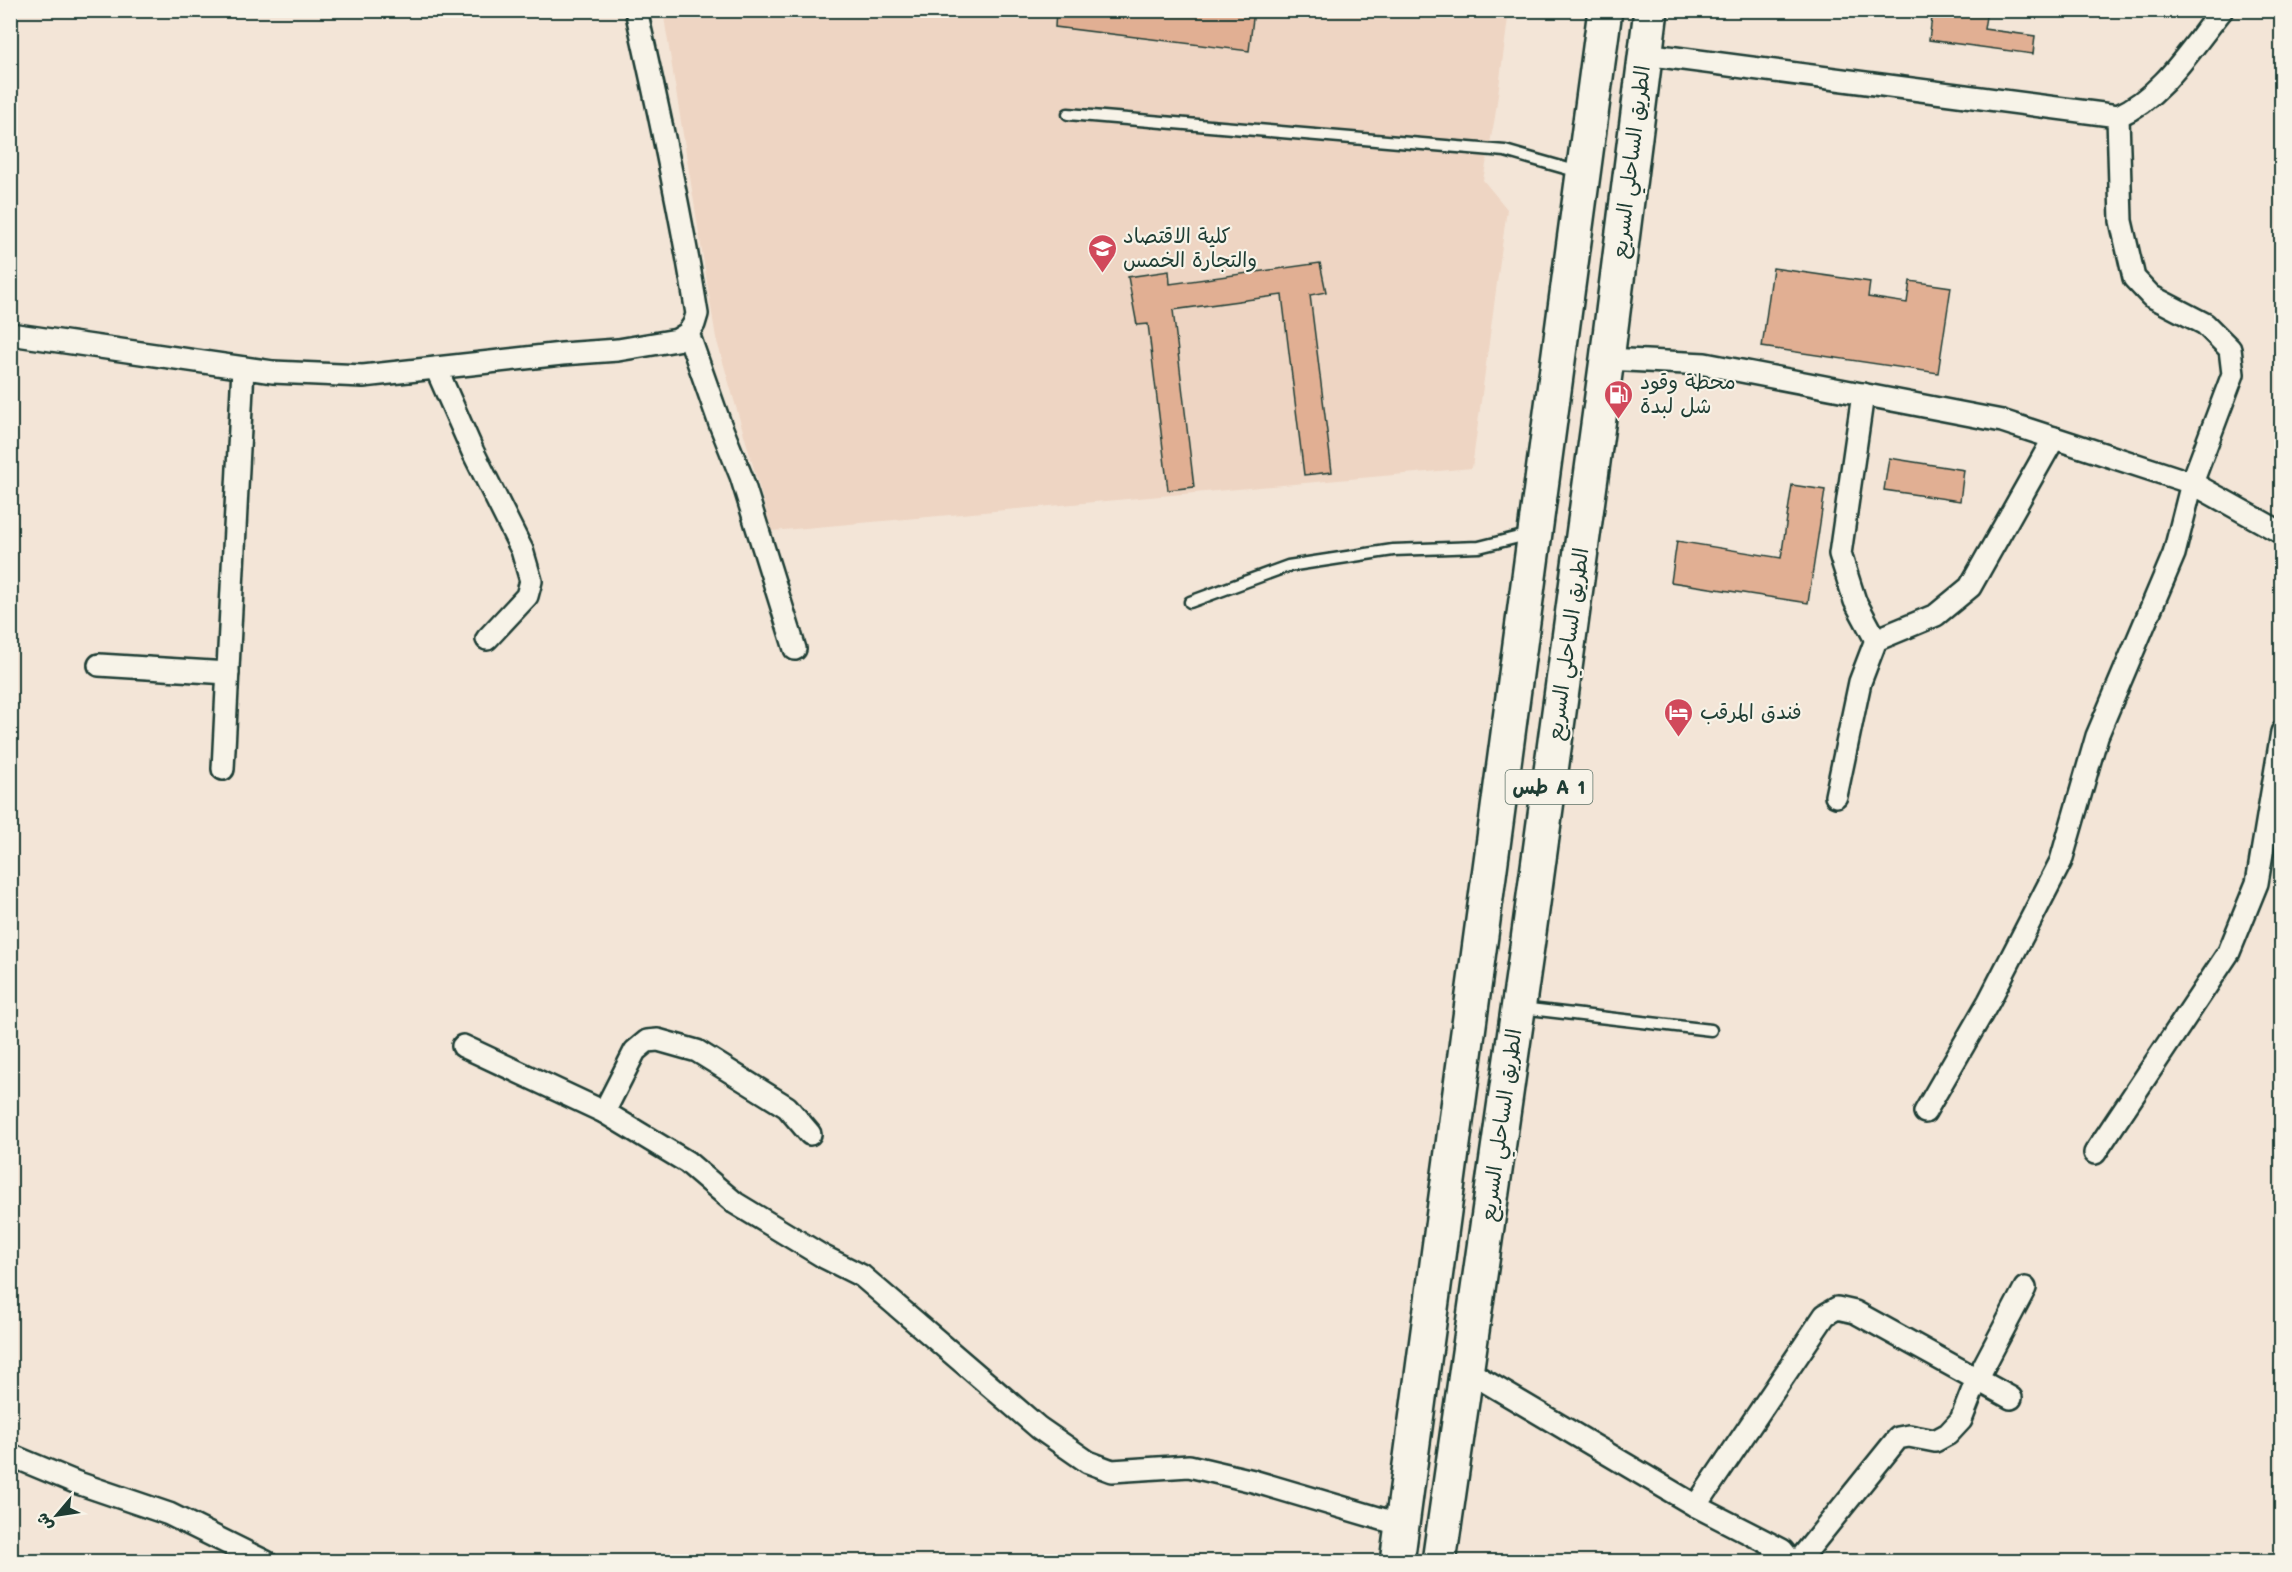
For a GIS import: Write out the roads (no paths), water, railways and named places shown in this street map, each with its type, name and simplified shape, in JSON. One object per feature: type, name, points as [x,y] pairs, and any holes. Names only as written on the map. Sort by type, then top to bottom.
[{"type":"highway","name":"طس A 1","points":[[1397,1562],[1605,10]]},
{"type":"highway","name":"الطريق الساحلي السريع","points":[[1438,1562],[1518,1008],[1607,359],[1650,10]]},
{"type":"street","points":[[10,334],[273,372],[363,376],[618,350],[677,340],[688,333],[697,314],[685,238],[636,10]]},
{"type":"street","points":[[1645,54],[2118,116],[2135,108],[2153,95],[2222,10]]},
{"type":"street","points":[[1925,1112],[1989,1001],[2061,861],[2097,736],[2174,554],[2192,483],[2233,374],[2230,349],[2205,324],[2151,296],[2134,278],[2121,221],[2118,116]]},
{"type":"street","points":[[688,333],[741,476],[795,649]]},
{"type":"street","points":[[1607,359],[1705,364],[2002,421],[2192,483],[2282,533]]},
{"type":"street","points":[[223,769],[243,368]]},
{"type":"street","points":[[436,368],[473,452],[522,550],[531,581],[531,590],[527,596],[487,639]]},
{"type":"street","points":[[1863,394],[1840,554],[1855,602],[1876,640]]},
{"type":"street","points":[[1836,796],[1860,682],[1876,640],[1936,615],[1970,587],[2054,438]]},
{"type":"street","points":[[99,665],[228,673]]},
{"type":"street","points":[[2095,1153],[2229,952],[2257,884],[2282,732]]},
{"type":"street","points":[[604,1112],[635,1051],[647,1041],[658,1040],[697,1051],[707,1057],[787,1107],[810,1134]]},
{"type":"street","points":[[463,1046],[604,1112],[687,1162],[735,1203],[824,1257],[862,1276],[1039,1428],[1088,1462],[1112,1471],[1189,1466],[1253,1480],[1402,1525]]},
{"type":"street","points":[[1798,1562],[1898,1438],[1910,1436],[1935,1441],[1948,1434],[1961,1420],[1977,1379],[2025,1288]]},
{"type":"street","points":[[1696,1506],[1825,1315],[1837,1308],[1855,1312],[2011,1398]]},
{"type":"street","points":[[1466,1370],[1696,1506],[1782,1550],[1792,1562]]},
{"type":"street","points":[[10,1455],[75,1482],[169,1514],[266,1562]]},
{"type":"lane","points":[[1068,114],[1504,151],[1583,173]]},
{"type":"lane","points":[[1190,602],[1288,566],[1393,550],[1479,547],[1535,533]]},
{"type":"lane","points":[[1518,1008],[1711,1030]]},
{"type":"place","name":"كلية الاقتصاد والتجارة الخمس","points":[[1102,274]]},
{"type":"place","name":"محطة وقود شل لبدة","points":[[1619,420]]},
{"type":"place","name":"فندق المرقب","points":[[1679,738]]}]
